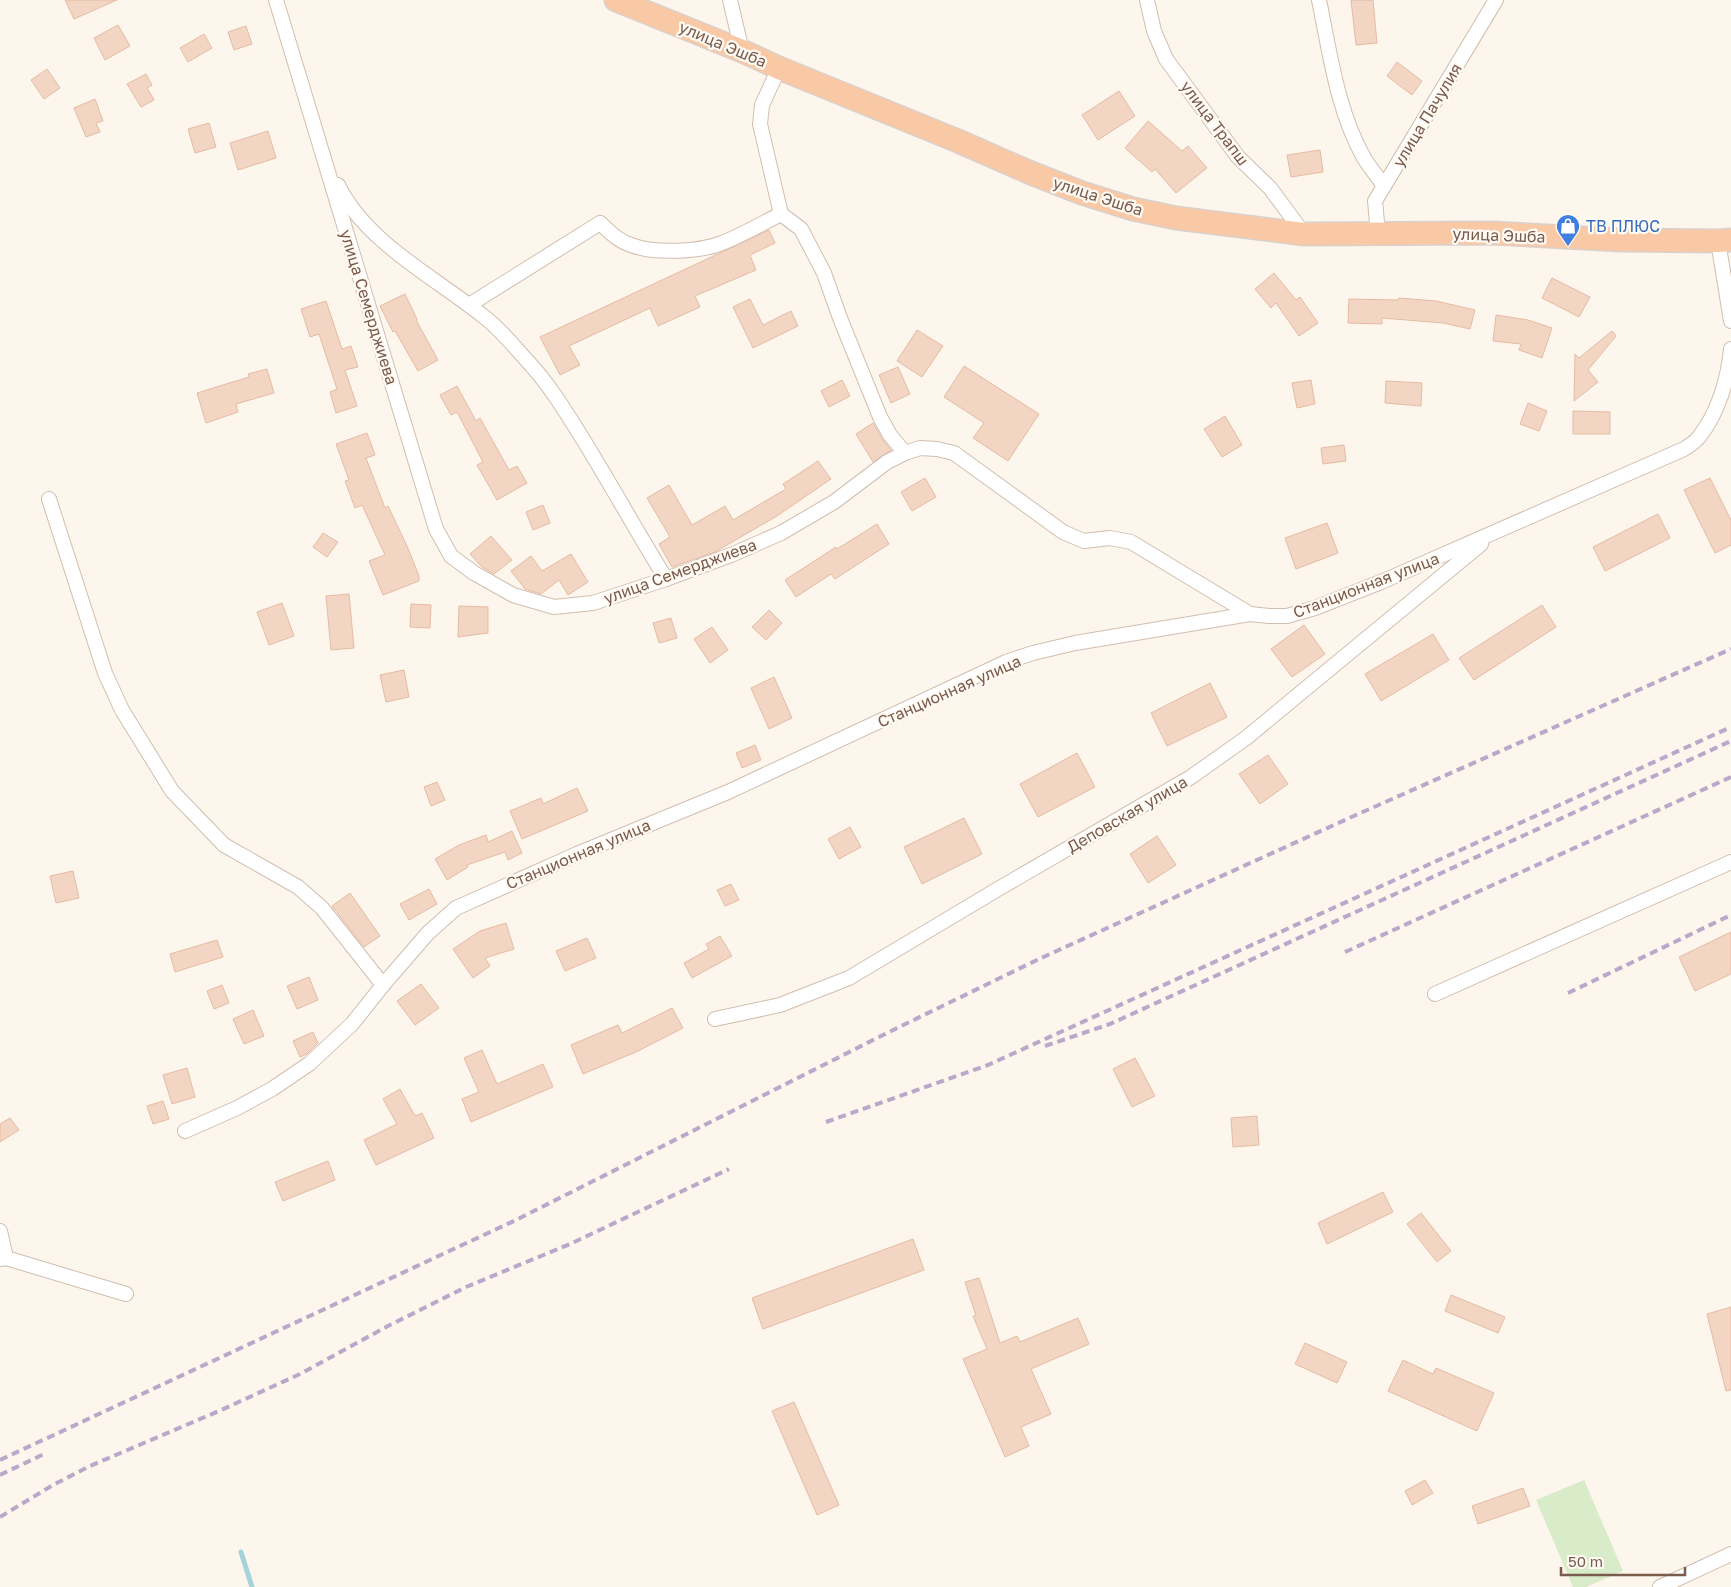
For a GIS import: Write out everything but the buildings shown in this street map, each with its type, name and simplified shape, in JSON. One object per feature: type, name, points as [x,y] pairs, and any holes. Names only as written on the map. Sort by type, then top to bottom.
[{"type":"highway","name":"улица Эшба","points":[[616,0],[1082,194],[1133,209],[1176,218],[1304,234],[1492,233],[1615,240],[1725,240]]},
{"type":"street","name":"улица Семерджиева","points":[[276,0],[436,530],[451,556],[474,573],[513,595],[554,607],[593,602],[666,580],[782,533],[834,502],[888,462],[920,448],[954,453],[1063,532],[1084,541],[1110,538],[1131,542],[1250,614]]},
{"type":"street","points":[[730,0],[742,51]]},
{"type":"street","name":"улица Трапш","points":[[1147,0],[1154,31],[1166,58],[1238,158],[1270,188],[1304,234]]},
{"type":"street","points":[[1318,0],[1336,82],[1348,125],[1365,159],[1384,186]]},
{"type":"street","name":"улица Пачулия","points":[[1378,233],[1375,201],[1496,0]]},
{"type":"street","points":[[779,68],[762,105],[760,124],[781,214],[801,229],[824,273],[880,417],[890,435],[905,453]]},
{"type":"street","points":[[320,146],[343,195],[360,220],[385,242],[485,317],[532,367],[566,412],[666,580]]},
{"type":"street","points":[[469,305],[600,223],[615,237],[632,246],[657,250],[695,251],[722,244],[781,214]]},
{"type":"street","points":[[1725,240],[1731,322]]},
{"type":"street","name":"Станционная улица","points":[[185,1131],[237,1108],[272,1089],[309,1064],[352,1024],[428,934],[456,908],[568,858],[728,792],[1006,662],[1033,653],[1075,643],[1250,614],[1287,616],[1315,608],[1381,582],[1494,533],[1684,449],[1698,439],[1716,411],[1725,381],[1731,349]]},
{"type":"street","points":[[49,499],[105,673],[122,710],[172,791],[224,845],[298,887],[322,908],[383,985]]},
{"type":"street","name":"Деповская улица","points":[[715,1020],[780,1006],[849,978],[1190,777],[1246,738],[1494,533]]},
{"type":"street","points":[[1435,994],[1731,862]]},
{"type":"street","points":[[0,1231],[3,1258],[126,1294]]},
{"type":"street","points":[[1660,1587],[1731,1554]]},
{"type":"green space","points":[[1584,1480],[1623,1571],[1586,1587],[1573,1587],[1536,1500]]},
{"type":"waterway","points":[[241,1552],[252,1587]]},
{"type":"railway","points":[[0,1460],[516,1220],[887,1033],[1039,959],[1356,815],[1731,649]]},
{"type":"railway","points":[[826,1122],[988,1065],[1731,727]]},
{"type":"railway","points":[[1045,1046],[1110,1024],[1731,741]]},
{"type":"railway","points":[[1345,952],[1731,777]]},
{"type":"railway","points":[[1568,993],[1731,915]]},
{"type":"railway","points":[[0,1517],[53,1485],[90,1466],[300,1374],[388,1326],[466,1287],[570,1244],[729,1169]]},
{"type":"railway","points":[[0,1475],[44,1454]]},
{"type":"place","name":"ТВ ПЛЮС","points":[[1568,247]]}]
